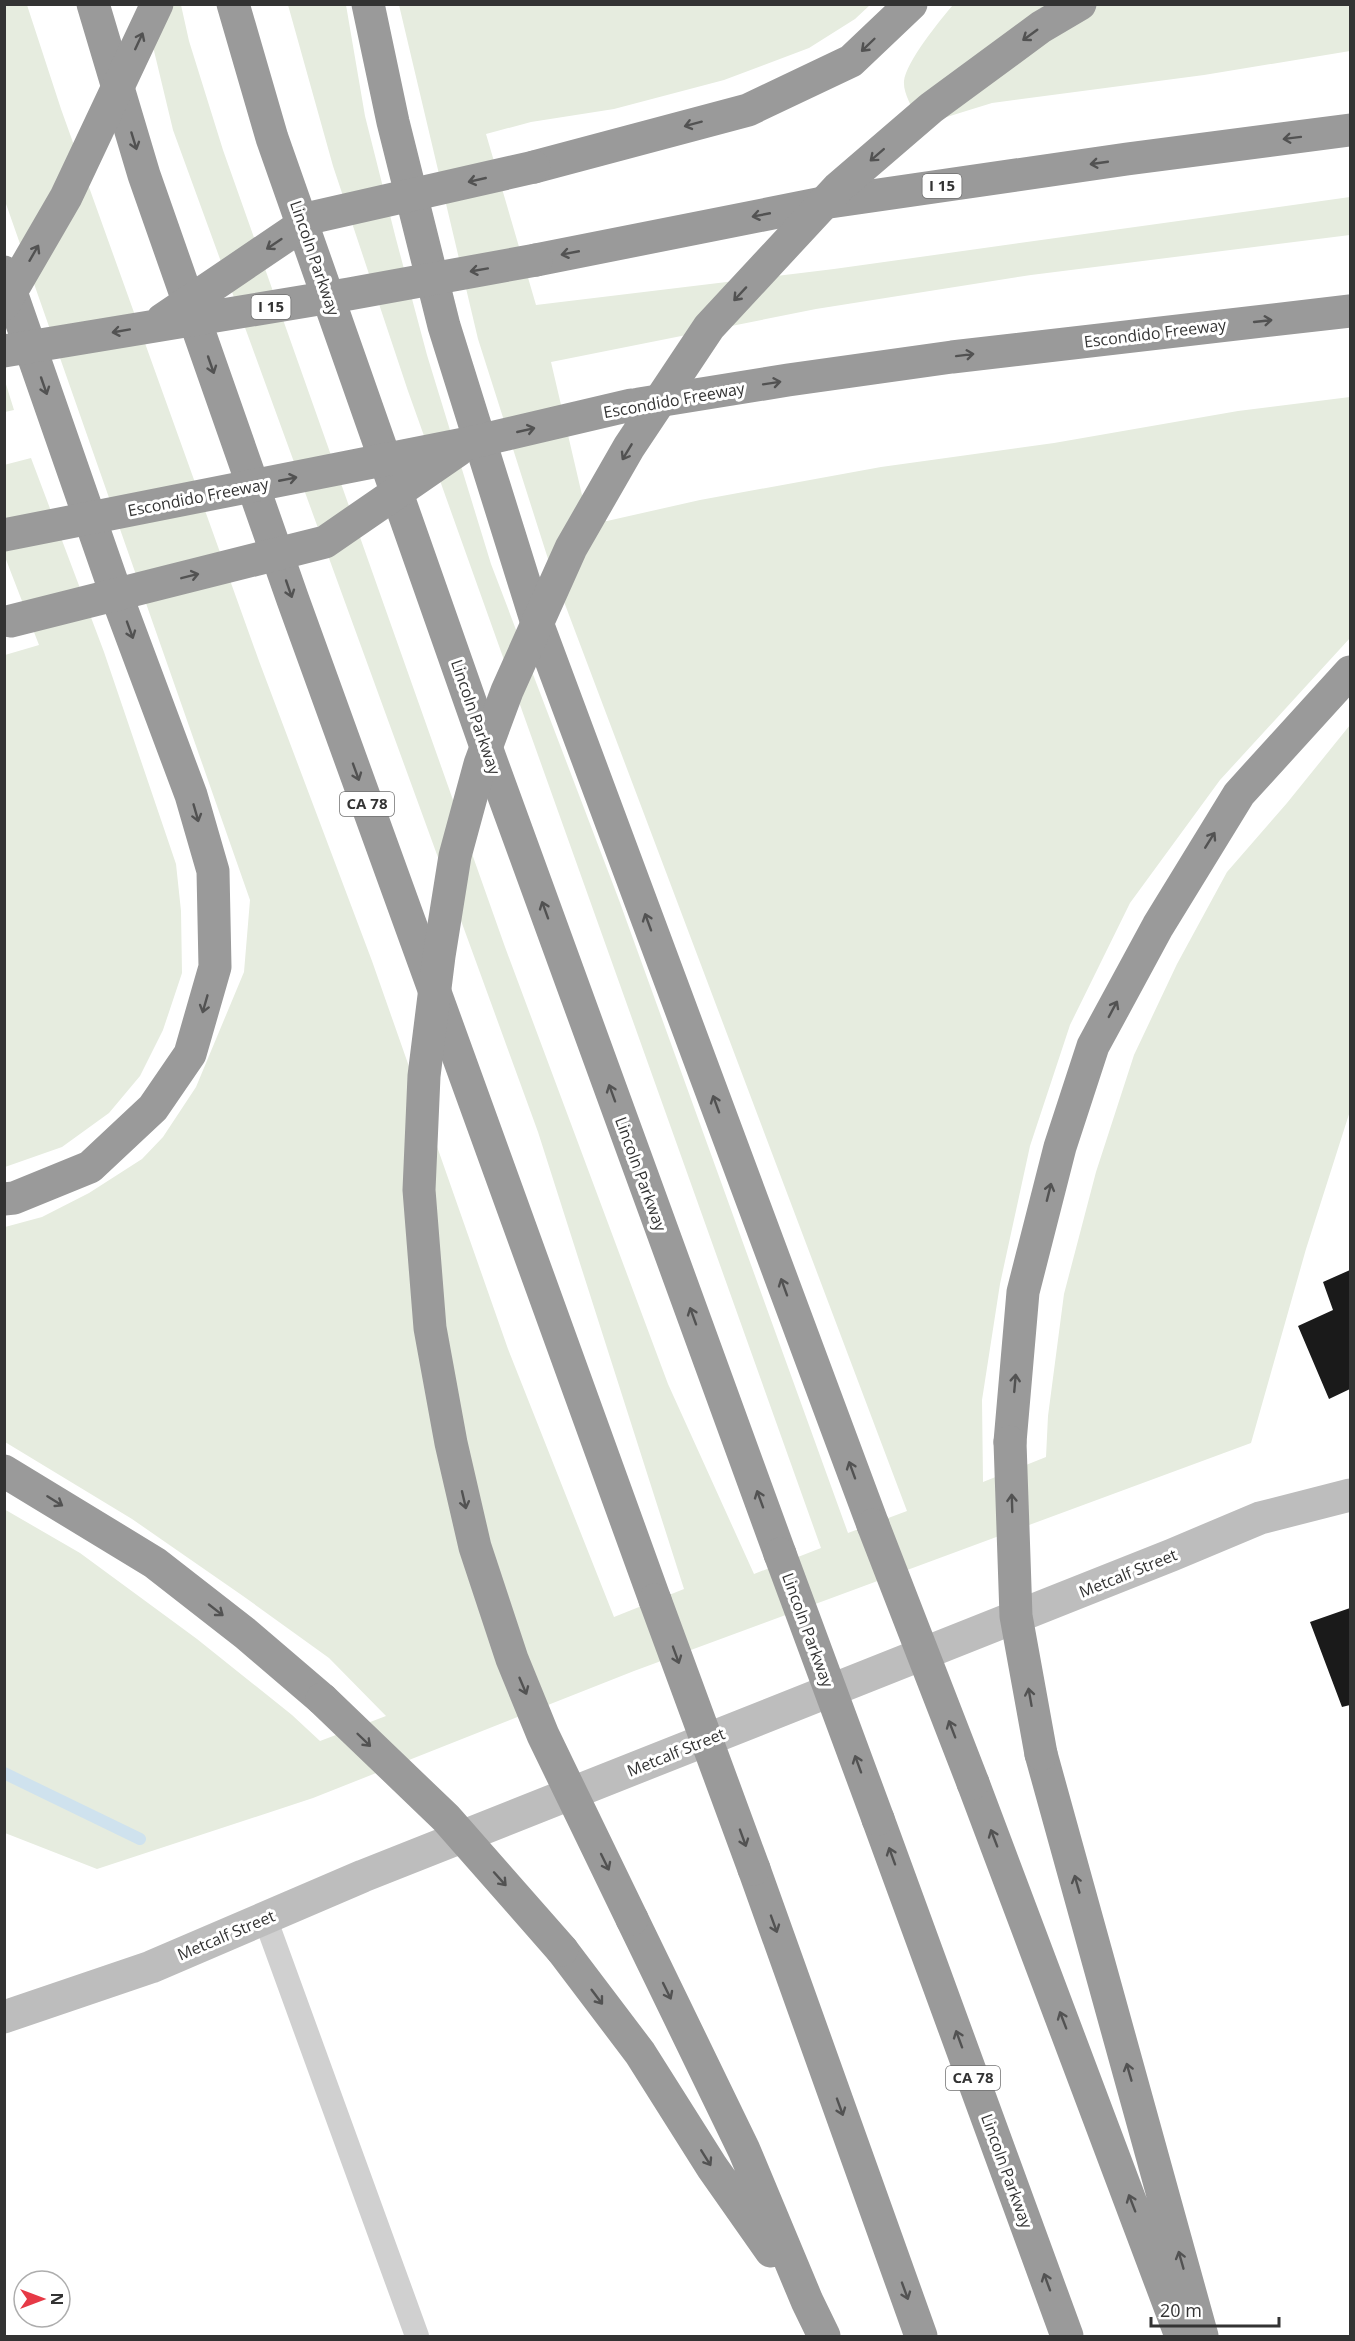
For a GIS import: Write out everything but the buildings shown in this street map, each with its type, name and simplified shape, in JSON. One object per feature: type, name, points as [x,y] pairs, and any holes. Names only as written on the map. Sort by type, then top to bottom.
[{"type":"highway","name":"CA 78","points":[[93,4],[144,175],[293,600],[754,1869],[921,2337]]},
{"type":"highway","points":[[4,304],[66,197],[157,4]]},
{"type":"highway","name":"Lincoln Parkway","points":[[233,4],[272,138],[490,758],[1067,2337]]},
{"type":"highway","points":[[368,4],[393,122],[444,326],[536,620],[873,1524],[1181,2337]]},
{"type":"highway","points":[[153,326],[314,217],[534,167],[748,110],[851,62],[911,4]]},
{"type":"highway","points":[[824,2337],[744,2150],[543,1735],[512,1659],[475,1547],[451,1443],[430,1328],[419,1190],[424,1076],[439,956],[455,856],[480,764],[507,691],[571,548],[629,447],[710,327],[838,188],[931,108],[1041,27],[1080,4]]},
{"type":"highway","name":"I 15","points":[[4,351],[536,260],[824,203],[1127,159],[1350,130]]},
{"type":"highway","points":[[4,272],[120,605],[191,795],[213,872],[215,967],[190,1054],[153,1108],[90,1167],[14,1198],[4,1199]]},
{"type":"highway","name":"Escondido Freeway","points":[[4,535],[469,443],[631,405],[952,357],[1350,311]]},
{"type":"highway","points":[[8,622],[325,542],[469,443]]},
{"type":"highway","points":[[1202,2337],[1041,1754],[1016,1616],[1010,1442],[1023,1292],[1060,1147],[1093,1046],[1158,926],[1239,794],[1350,672]]},
{"type":"highway","points":[[4,1471],[155,1563],[246,1634],[322,1699],[446,1818],[562,1950],[640,2053],[712,2167],[807,2301]]},
{"type":"street","name":"Metcalf Street","points":[[4,2017],[151,1967],[363,1876],[1260,1518],[1350,1495]]},
{"type":"lane","points":[[265,1918],[417,2337]]},
{"type":"shaded area","points":[[5,5],[27,5],[61,109],[259,661],[372,961],[508,1349],[614,1617],[684,1589],[538,1132],[173,130],[143,5],[181,5],[189,41],[223,150],[505,947],[668,1384],[754,1574],[821,1548],[408,391],[333,166],[288,5],[346,5],[365,116],[396,239],[427,355],[491,564],[619,900],[848,1533],[907,1511],[549,562],[478,339],[399,5],[870,5],[855,19],[809,48],[724,80],[614,109],[531,122],[486,134],[536,305],[834,269],[1350,197],[1350,235],[1031,275],[816,309],[551,362],[582,495],[594,521],[607,521],[700,500],[881,467],[1054,443],[1238,411],[1350,397],[1350,638],[1220,780],[1130,903],[1070,1025],[1030,1146],[1000,1284],[982,1400],[983,1482],[1046,1457],[1048,1416],[1064,1294],[1096,1172],[1134,1055],[1177,964],[1227,872],[1350,725],[1350,1111],[1306,1249],[1251,1443],[634,1671],[313,1798],[97,1869],[5,1833],[4,1509],[80,1553],[197,1639],[292,1715],[320,1741],[386,1716],[329,1658],[243,1596],[132,1519],[5,1442],[5,1227],[42,1217],[89,1193],[142,1159],[163,1137],[196,1087],[244,972],[250,900],[5,201]]},
{"type":"shaded area","points":[[953,5],[1350,5],[1350,51],[1204,75],[992,103],[937,120],[917,117],[905,90],[906,73],[924,42]]},
{"type":"shaded area","points":[[5,381],[14,410],[4,412]]},
{"type":"shaded area","points":[[31,458],[104,652],[176,864],[181,911],[182,973],[163,1030],[140,1076],[109,1113],[62,1147],[5,1167],[5,655],[39,645],[5,557],[4,465]]},
{"type":"waterway","points":[[4,1773],[140,1839]]}]
